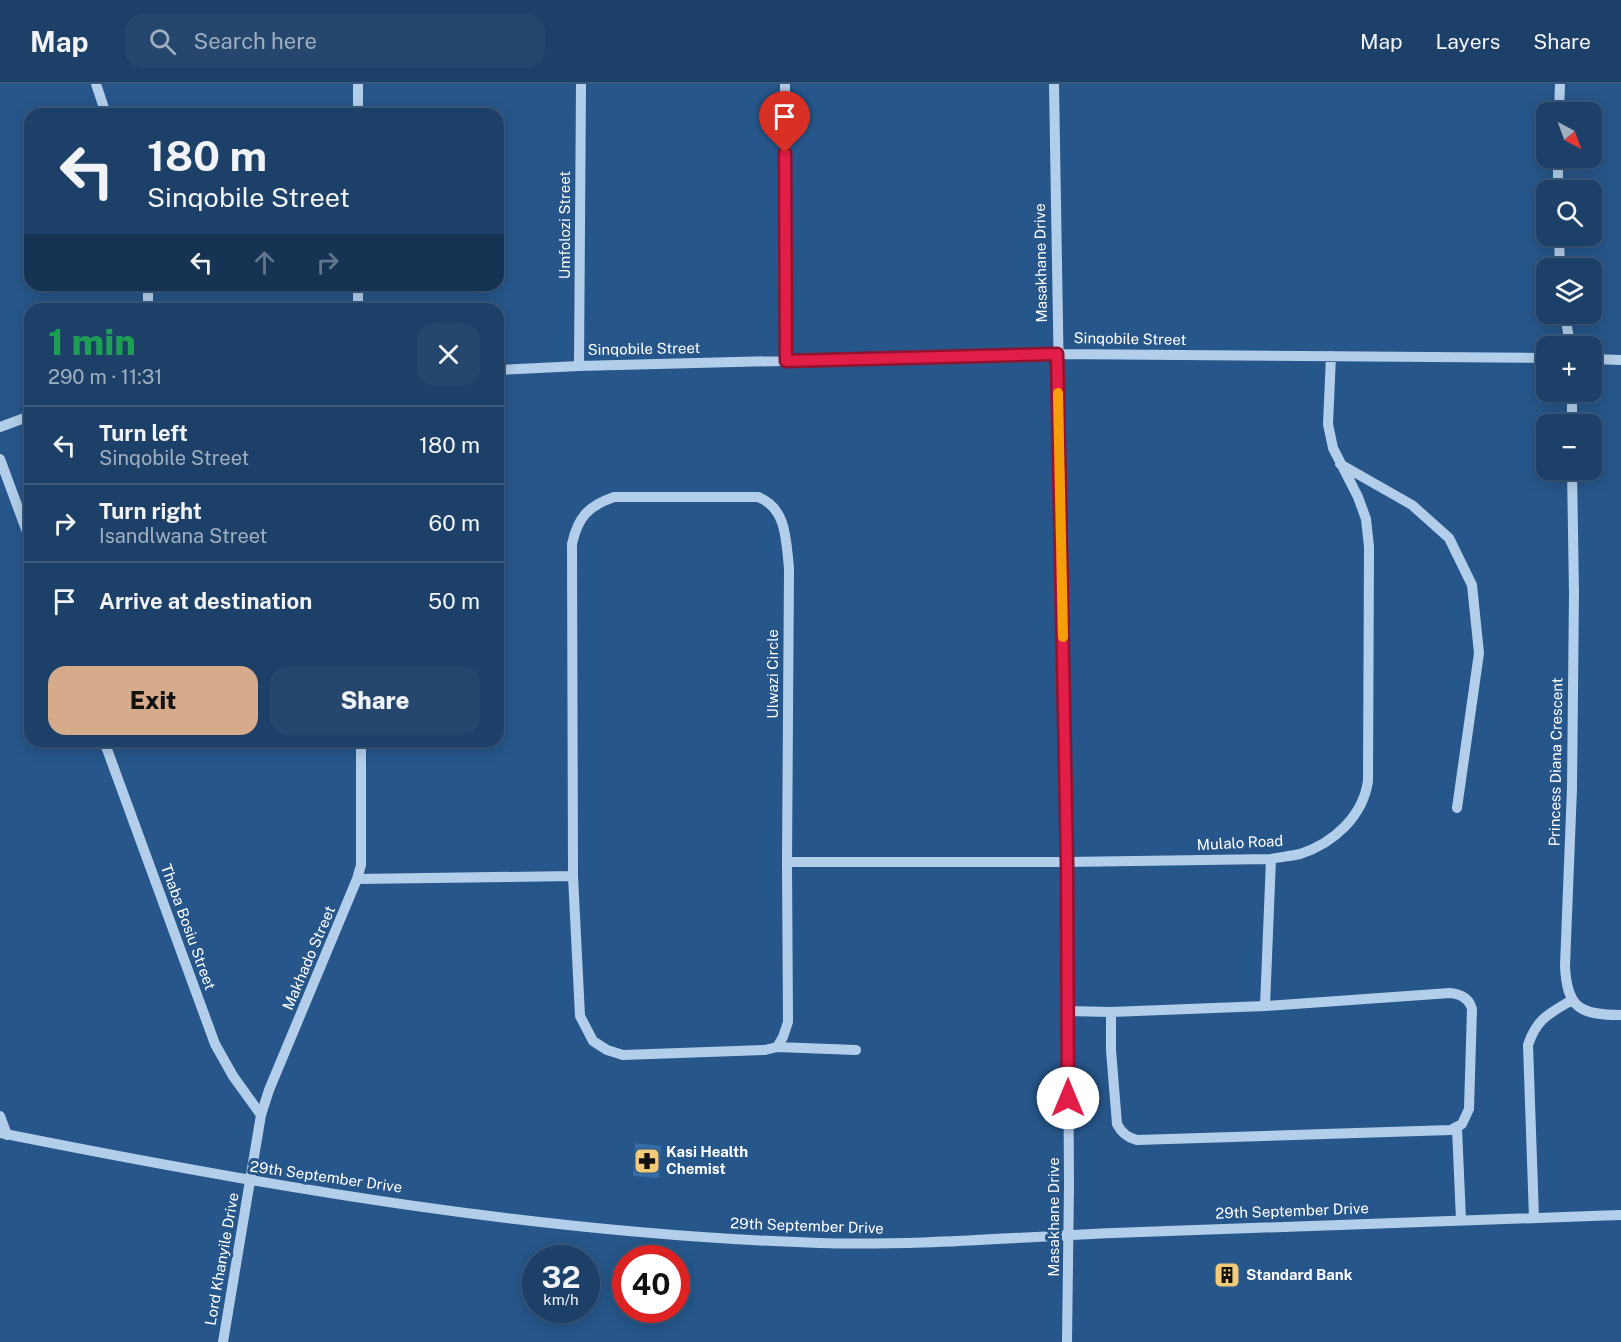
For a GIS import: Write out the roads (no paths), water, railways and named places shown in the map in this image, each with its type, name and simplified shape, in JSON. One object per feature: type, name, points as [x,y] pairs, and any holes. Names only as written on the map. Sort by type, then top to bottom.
[{"type":"street","points":[[96,84],[104,108]]},
{"type":"street","points":[[358,84],[358,108]]},
{"type":"street","name":"Umfolozi Street","points":[[579,366],[581,84]]},
{"type":"street","points":[[785,84],[786,361]]},
{"type":"street","name":"Masakhane Drive","points":[[1054,84],[1067,862],[1067,1342]]},
{"type":"street","points":[[1559,102],[1560,84]]},
{"type":"street","name":"Sinqobile Street","points":[[504,370],[1057,354],[1536,358]]},
{"type":"street","name":"Mulalo Road","points":[[787,862],[1271,859],[1299,854],[1314,848],[1344,828],[1356,814],[1366,793],[1368,781],[1369,548],[1366,519],[1358,496],[1333,448],[1328,424],[1331,356]]},
{"type":"street","points":[[1602,359],[1621,360]]},
{"type":"street","points":[[0,427],[24,418]]},
{"type":"street","points":[[0,459],[24,524]]},
{"type":"street","points":[[1340,464],[1412,505],[1449,538],[1472,585],[1479,653],[1457,808]]},
{"type":"street","name":"Princess Diana Crescent","points":[[1572,480],[1574,593],[1572,788],[1564,966],[1566,988],[1572,1000]]},
{"type":"street","name":"Ulwazi Circle","points":[[614,497],[758,497],[768,501],[775,508],[786,534],[789,568],[788,1022],[777,1047],[765,1050],[623,1056],[593,1041],[580,1016],[573,876],[572,543],[580,519],[602,501],[614,497]]},
{"type":"street","name":"Thaba Bosiu Street","points":[[106,747],[216,1044],[233,1076],[261,1115]]},
{"type":"street","name":"Makhado Street","points":[[251,1181],[261,1115],[269,1090],[361,865],[361,747]]},
{"type":"street","points":[[1265,1006],[1271,859]]},
{"type":"street","points":[[357,879],[573,876]]},
{"type":"street","points":[[1068,1011],[1111,1012],[1265,1006],[1450,993],[1468,1000],[1472,1009],[1469,1109],[1466,1118],[1457,1128],[1439,1131],[1131,1138],[1119,1128],[1115,1115],[1111,1012]]},
{"type":"street","points":[[1534,1218],[1528,1045],[1535,1026],[1547,1015],[1572,1000],[1589,1013],[1621,1015]]},
{"type":"street","points":[[777,1047],[856,1050]]},
{"type":"street","points":[[0,1116],[4,1134]]},
{"type":"street","points":[[1457,1128],[1461,1220]]},
{"type":"street","name":"29th September Drive","points":[[4,1134],[251,1181],[472,1213],[599,1228],[715,1238],[883,1244],[940,1243],[1068,1235],[1621,1215]]},
{"type":"street","name":"Lord Khanyile Drive","points":[[223,1342],[251,1181]]},
{"type":"place","name":"Kasi Health Chemist","points":[[647,1161]]},
{"type":"place","name":"Standard Bank","points":[[1227,1275]]}]
